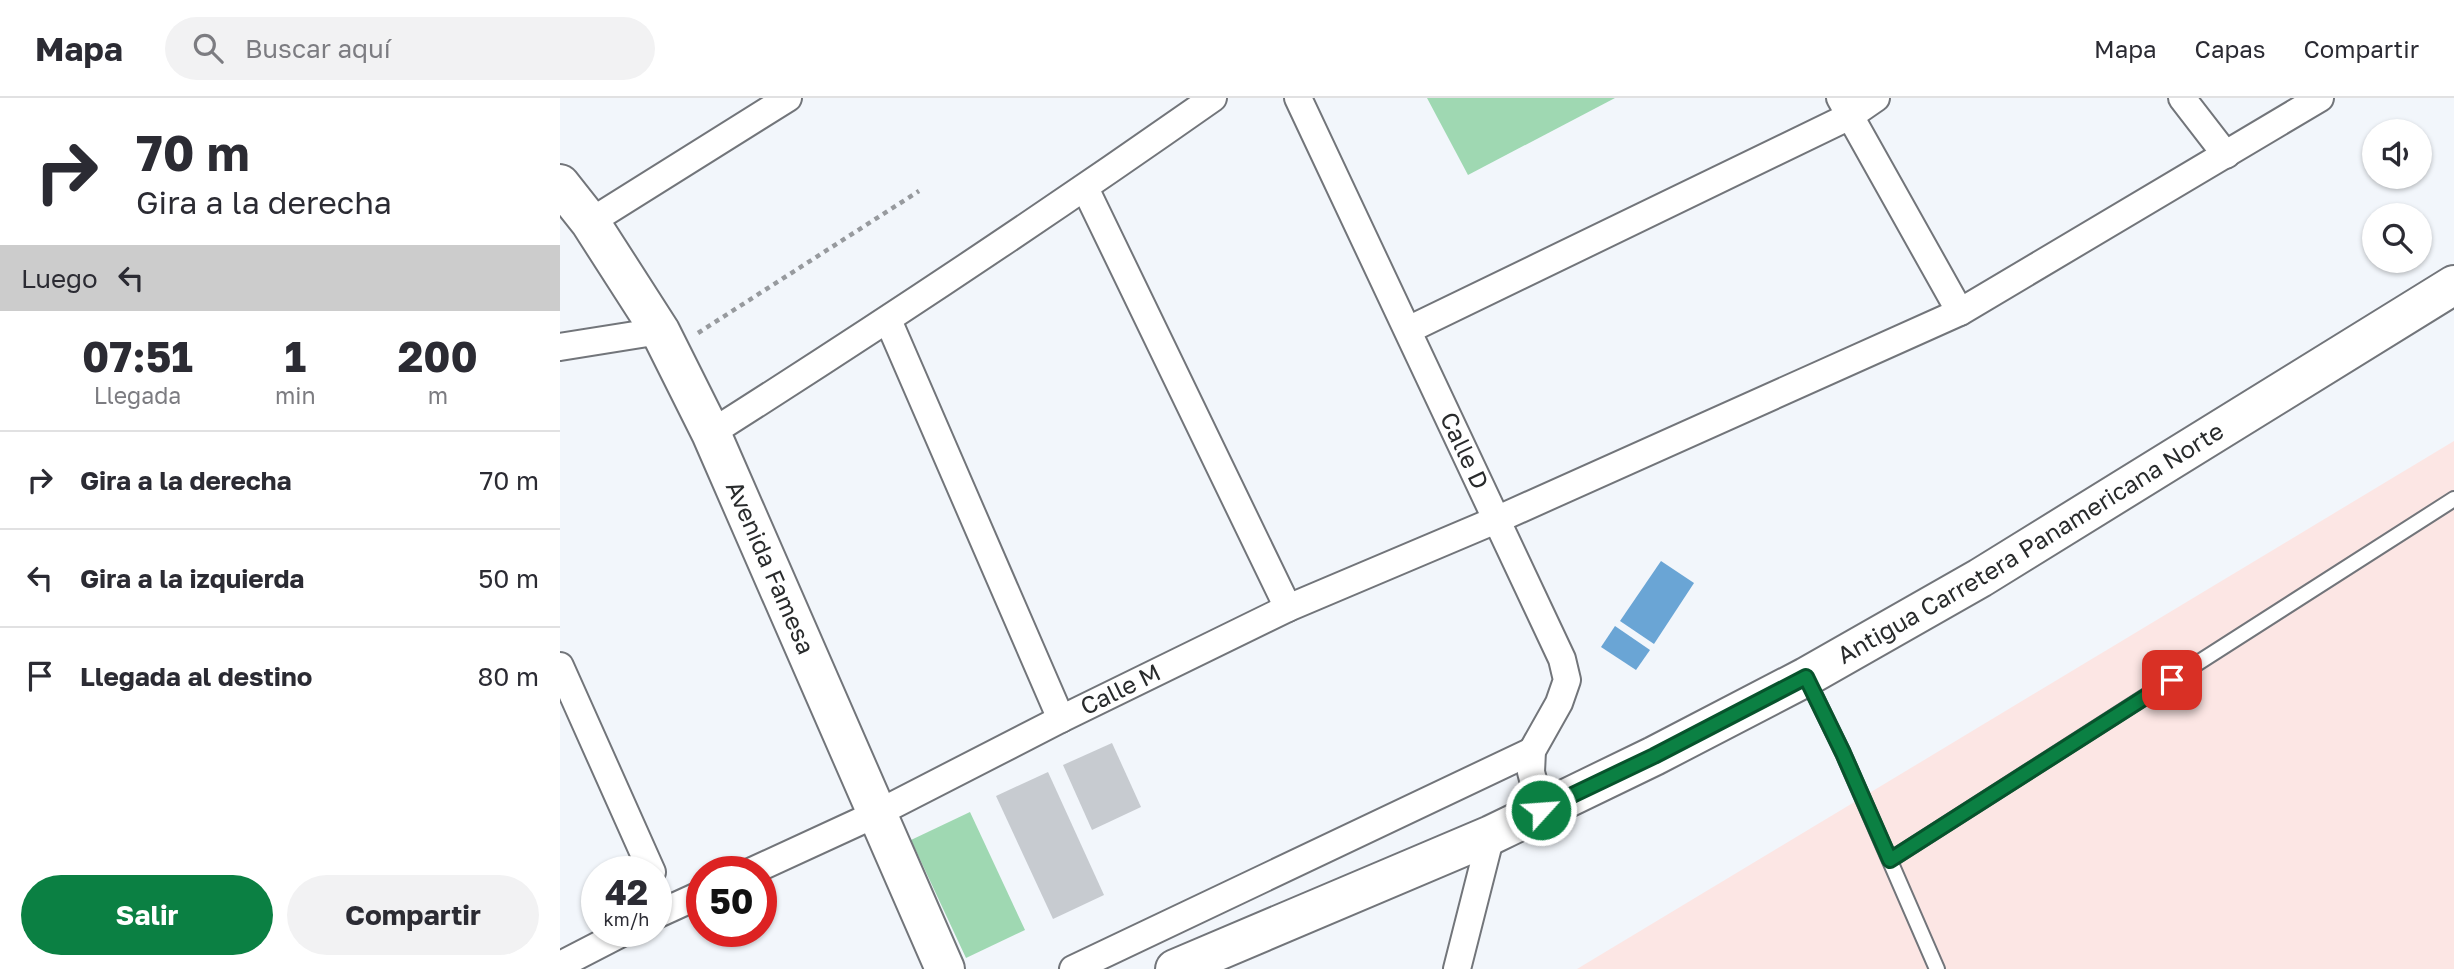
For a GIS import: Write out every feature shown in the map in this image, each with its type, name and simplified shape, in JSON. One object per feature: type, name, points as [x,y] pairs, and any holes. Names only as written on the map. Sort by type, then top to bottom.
[{"type":"main road","name":"Avenida Famesa","points":[[560,184],[590,222],[665,341],[711,433],[945,969]]},
{"type":"main road","name":"Antigua Carretera Panamericana Norte","points":[[1175,969],[1491,835],[1654,756],[1806,677],[1979,578],[2454,285]]},
{"type":"street","points":[[590,222],[788,98]]},
{"type":"street","points":[[711,433],[888,320],[1085,188],[1213,98]]},
{"type":"street","name":"Calle D","points":[[1298,98],[1562,659],[1567,680],[1559,703],[1532,751]]},
{"type":"street","points":[[1408,330],[1845,107],[1876,98]]},
{"type":"street","points":[[2182,98],[2226,155]]},
{"type":"street","name":"Calle M","points":[[777,860],[876,814],[1061,719],[1288,608],[1496,520],[1960,312],[2320,98]]},
{"type":"street","points":[[1845,107],[1960,312]]},
{"type":"street","points":[[1085,188],[1288,608]]},
{"type":"street","points":[[888,320],[1061,719]]},
{"type":"street","points":[[560,347],[665,341]]},
{"type":"street","points":[[560,666],[566,696],[644,856]]},
{"type":"street","points":[[1073,969],[1532,751],[1531,772],[1541,810]]},
{"type":"street","points":[[1457,969],[1491,835]]},
{"type":"street","points":[[560,965],[595,947]]},
{"type":"lane","points":[[1890,860],[2454,499]]},
{"type":"lane","points":[[1806,677],[1843,753],[1937,969]]},
{"type":"path","points":[[665,341],[919,191]]},
{"type":"shaded area","points":[[2454,441],[2454,969],[1577,969]]},
{"type":"green space","points":[[1427,98],[1615,98],[1468,175]]},
{"type":"green space","points":[[970,812],[1025,930],[966,958],[911,840]]},
{"type":"water","points":[[1661,561],[1694,583],[1654,644],[1620,621]]},
{"type":"water","points":[[1615,626],[1650,650],[1636,670],[1601,647]]},
{"type":"building","points":[[1112,743],[1141,807],[1092,830],[1063,765]]},
{"type":"building","points":[[1048,772],[1104,895],[1053,919],[996,796]]},
{"type":"route","points":[[1541,810],[1654,756],[1806,677],[1890,860],[2172,680]]}]
